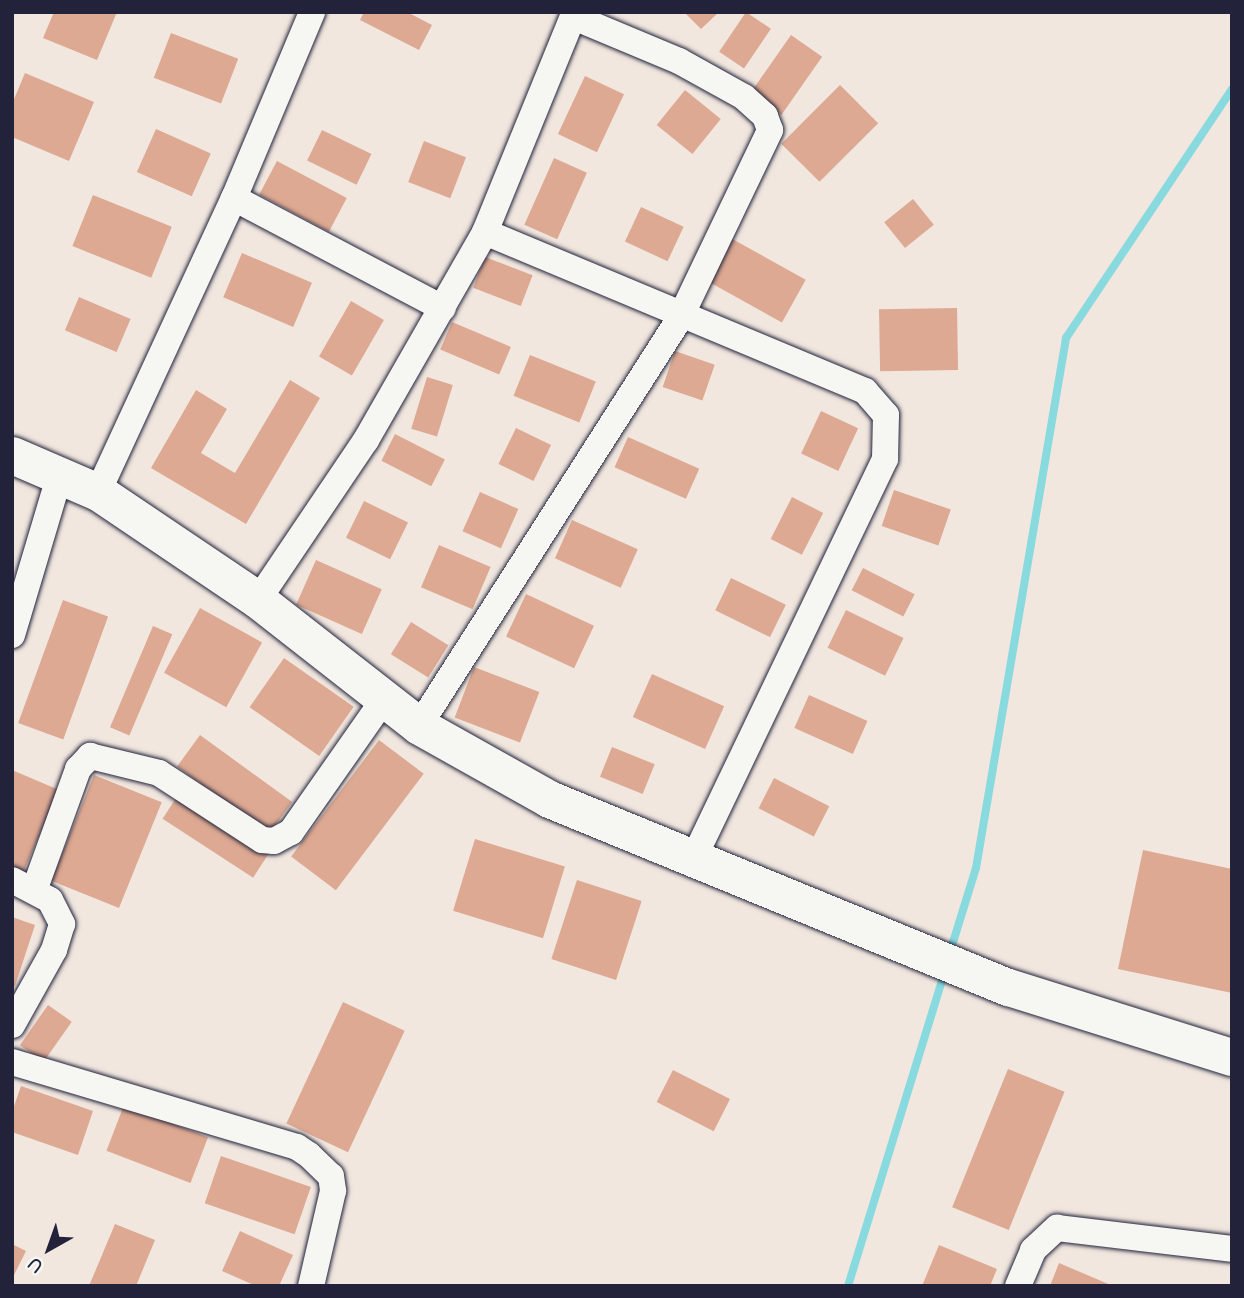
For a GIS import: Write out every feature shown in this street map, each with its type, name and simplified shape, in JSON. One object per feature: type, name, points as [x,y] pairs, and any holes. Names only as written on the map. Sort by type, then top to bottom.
[{"type":"street","points":[[98,492],[234,198],[312,12]]},
{"type":"street","points":[[258,600],[366,440],[485,232],[575,15],[679,61],[744,97],[768,121],[770,130],[682,314],[419,726]]},
{"type":"street","points":[[234,198],[443,308]]},
{"type":"street","points":[[485,232],[865,391],[882,407],[889,442],[850,539],[691,860]]},
{"type":"street","points":[[12,455],[98,492],[258,600],[419,726],[549,799],[691,860],[810,905],[1008,987],[1232,1057]]},
{"type":"street","points":[[12,635],[60,474]]},
{"type":"street","points":[[12,1025],[62,931],[57,908],[24,884],[78,769],[90,756],[159,773],[262,840],[274,841],[291,832],[384,699]]},
{"type":"street","points":[[12,1062],[285,1143],[309,1155],[331,1176],[333,1191],[311,1286]]},
{"type":"street","points":[[1018,1286],[1033,1250],[1057,1228],[1232,1249]]},
{"type":"building","points":[[54,12],[117,12],[97,60],[43,38]]},
{"type":"building","points":[[364,12],[407,12],[432,25],[419,50],[360,20]]},
{"type":"building","points":[[684,12],[719,12],[701,29]]},
{"type":"building","points":[[746,12],[771,29],[744,69],[719,52]]},
{"type":"building","points":[[171,33],[238,59],[221,104],[154,78]]},
{"type":"building","points":[[791,35],[822,57],[781,115],[750,93]]},
{"type":"building","points":[[25,73],[94,102],[69,161],[12,137],[12,104]]},
{"type":"building","points":[[585,76],[624,94],[597,152],[558,134]]},
{"type":"building","points":[[840,85],[878,123],[819,182],[781,144]]},
{"type":"building","points":[[685,90],[721,119],[692,154],[657,125]]},
{"type":"building","points":[[156,129],[211,153],[192,196],[137,172]]},
{"type":"building","points":[[322,130],[371,154],[357,185],[307,161]]},
{"type":"building","points":[[424,141],[466,157],[450,198],[408,182]]},
{"type":"building","points":[[554,158],[587,173],[557,239],[524,225]]},
{"type":"building","points":[[277,161],[347,198],[329,232],[259,195]]},
{"type":"building","points":[[93,195],[172,227],[151,278],[72,246]]},
{"type":"building","points":[[913,199],[934,225],[905,248],[884,222]]},
{"type":"building","points":[[641,207],[684,227],[668,261],[625,241]]},
{"type":"building","points":[[727,236],[806,280],[782,322],[703,279]]},
{"type":"building","points":[[242,253],[312,283],[293,327],[223,297]]},
{"type":"building","points":[[485,257],[533,275],[521,306],[473,288]]},
{"type":"building","points":[[79,297],[131,319],[116,352],[65,330]]},
{"type":"building","points":[[351,301],[384,320],[352,375],[319,356]]},
{"type":"building","points":[[957,308],[958,370],[880,371],[879,309]]},
{"type":"building","points":[[452,322],[511,347],[499,375],[440,350]]},
{"type":"building","points":[[675,351],[715,365],[702,401],[663,387]]},
{"type":"building","points":[[530,355],[596,382],[579,422],[514,396]]},
{"type":"building","points":[[427,377],[453,385],[437,437],[411,429]]},
{"type":"building","points":[[290,380],[320,398],[246,524],[151,468],[196,390],[227,409],[201,453],[235,473]]},
{"type":"building","points":[[821,411],[858,428],[838,471],[801,454]]},
{"type":"building","points":[[516,428],[551,445],[534,481],[498,464]]},
{"type":"building","points":[[395,434],[445,459],[431,486],[381,461]]},
{"type":"building","points":[[628,437],[699,469],[686,499],[615,467]]},
{"type":"building","points":[[894,490],[951,510],[938,545],[882,526]]},
{"type":"building","points":[[480,492],[518,509],[501,548],[463,531]]},
{"type":"building","points":[[792,497],[823,513],[802,555],[771,539]]},
{"type":"building","points":[[364,501],[408,522],[390,559],[346,538]]},
{"type":"building","points":[[572,520],[638,549],[621,588],[555,558]]},
{"type":"building","points":[[439,545],[491,567],[473,609],[421,587]]},
{"type":"building","points":[[316,560],[382,589],[362,634],[296,605]]},
{"type":"building","points":[[863,568],[915,594],[903,617],[852,590]]},
{"type":"building","points":[[731,578],[786,605],[770,637],[715,610]]},
{"type":"building","points":[[526,594],[594,626],[574,668],[506,637]]},
{"type":"building","points":[[63,600],[108,616],[63,740],[18,723]]},
{"type":"building","points":[[200,608],[262,642],[226,707],[164,673]]},
{"type":"building","points":[[846,610],[904,638],[885,676],[828,648]]},
{"type":"building","points":[[411,622],[448,645],[428,678],[391,654]]},
{"type":"building","points":[[153,626],[172,634],[129,735],[110,727]]},
{"type":"building","points":[[284,658],[354,707],[319,756],[250,707]]},
{"type":"building","points":[[474,667],[539,692],[520,742],[455,717]]},
{"type":"building","points":[[652,674],[724,706],[705,749],[633,717]]},
{"type":"building","points":[[809,695],[867,721],[853,754],[794,728]]},
{"type":"building","points":[[200,735],[292,802],[269,834],[177,767]]},
{"type":"building","points":[[379,740],[424,774],[336,890],[291,857]]},
{"type":"building","points":[[612,747],[655,764],[643,794],[600,777]]},
{"type":"building","points":[[12,770],[59,790],[21,877],[12,873]]},
{"type":"building","points":[[94,775],[162,802],[119,908],[51,881]]},
{"type":"building","points":[[774,778],[829,806],[814,836],[759,808]]},
{"type":"building","points":[[180,792],[271,851],[253,878],[163,819]]},
{"type":"building","points":[[475,839],[565,866],[543,938],[453,911]]},
{"type":"building","points":[[1143,850],[1232,869],[1232,993],[1118,969]]},
{"type":"building","points":[[577,880],[642,901],[616,980],[551,959]]},
{"type":"building","points":[[12,917],[35,925],[15,986],[12,985]]},
{"type":"building","points":[[343,1002],[405,1031],[348,1152],[286,1123]]},
{"type":"building","points":[[48,1005],[72,1022],[44,1062],[20,1045]]},
{"type":"building","points":[[1008,1069],[1065,1092],[1009,1230],[952,1207]]},
{"type":"building","points":[[673,1070],[730,1099],[714,1131],[657,1102]]},
{"type":"building","points":[[21,1086],[93,1111],[78,1155],[12,1132],[12,1112]]},
{"type":"building","points":[[124,1105],[208,1137],[190,1183],[106,1151]]},
{"type":"building","points":[[221,1156],[311,1187],[295,1234],[205,1203]]},
{"type":"building","points":[[115,1224],[155,1240],[136,1286],[89,1286]]},
{"type":"building","points":[[240,1231],[293,1255],[279,1286],[256,1286],[222,1271]]},
{"type":"building","points":[[12,1244],[26,1251],[12,1279]]},
{"type":"building","points":[[939,1245],[997,1269],[990,1286],[922,1286]]},
{"type":"building","points":[[1059,1263],[1113,1286],[1050,1286]]},
{"type":"waterway","points":[[950,952],[976,868],[1066,338],[1232,89]]},
{"type":"waterway","points":[[848,1286],[945,971]]}]
